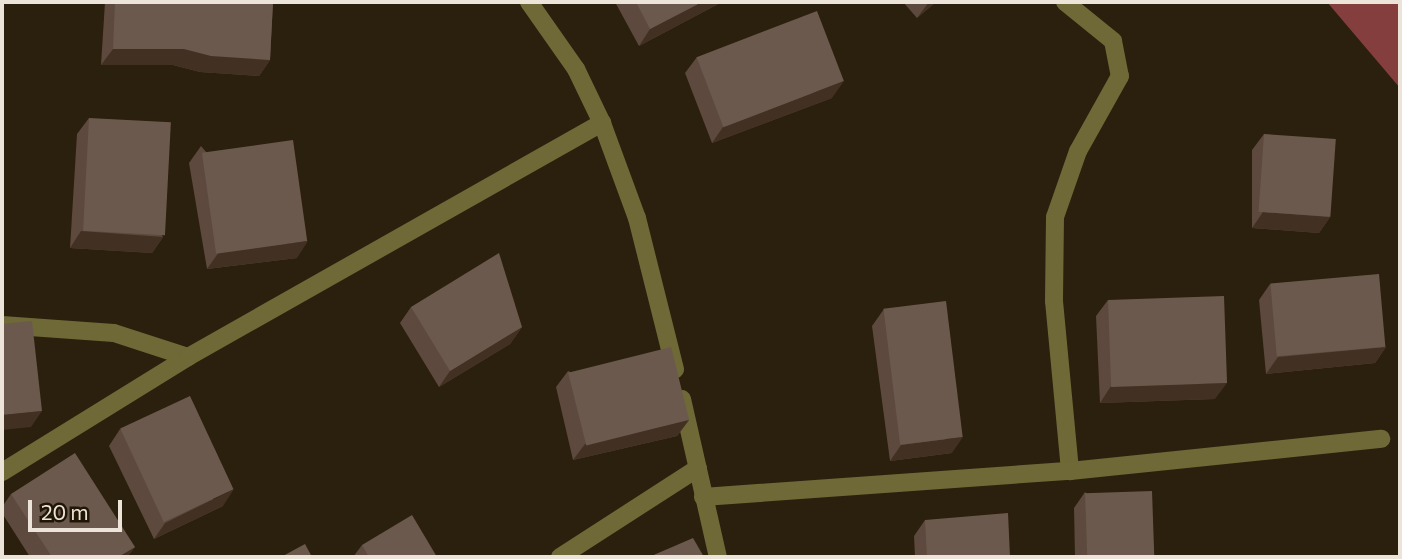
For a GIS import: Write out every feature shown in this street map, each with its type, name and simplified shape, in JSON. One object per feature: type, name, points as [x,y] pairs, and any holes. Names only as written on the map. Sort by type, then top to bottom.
[{"type":"street","points":[[529,2],[576,69],[602,123],[640,230],[718,557]]},
{"type":"street","points":[[1065,2],[1114,41],[1120,76],[1078,151],[1055,218],[1054,301],[1070,471]]},
{"type":"street","points":[[2,472],[187,357],[602,123]]},
{"type":"street","points":[[2,325],[114,333],[187,357]]},
{"type":"street","points":[[703,497],[1070,471],[1381,439]]},
{"type":"street","points":[[560,557],[698,468]]},
{"type":"shaded area","points":[[1327,2],[1400,2],[1400,88]]},
{"type":"building","points":[[115,2],[273,2],[270,60],[211,56],[184,49],[113,49]]},
{"type":"building","points":[[636,2],[702,2],[650,29]]},
{"type":"building","points":[[817,11],[844,81],[723,127],[697,57]]},
{"type":"building","points":[[89,118],[171,122],[165,235],[83,231]]},
{"type":"building","points":[[1264,134],[1336,139],[1330,217],[1259,212]]},
{"type":"building","points":[[293,140],[307,241],[216,254],[202,153]]},
{"type":"building","points":[[499,253],[522,327],[450,371],[411,307]]},
{"type":"building","points":[[1379,274],[1385,347],[1277,356],[1270,283]]},
{"type":"building","points":[[1224,296],[1227,383],[1111,387],[1108,300]]},
{"type":"building","points":[[946,301],[963,437],[900,445],[883,309]]},
{"type":"building","points":[[32,321],[42,411],[2,415],[2,324]]},
{"type":"building","points":[[671,347],[689,420],[586,445],[568,373]]},
{"type":"building","points":[[190,396],[234,489],[164,522],[120,429]]},
{"type":"building","points":[[75,453],[135,547],[118,557],[52,557],[11,494]]},
{"type":"building","points":[[1152,491],[1154,557],[1087,557],[1085,493]]},
{"type":"building","points":[[1008,513],[1010,557],[927,557],[925,520]]},
{"type":"building","points":[[412,515],[437,557],[369,557],[362,545]]},
{"type":"building","points":[[693,538],[704,557],[649,557]]},
{"type":"building","points":[[305,544],[312,557],[281,557]]}]
